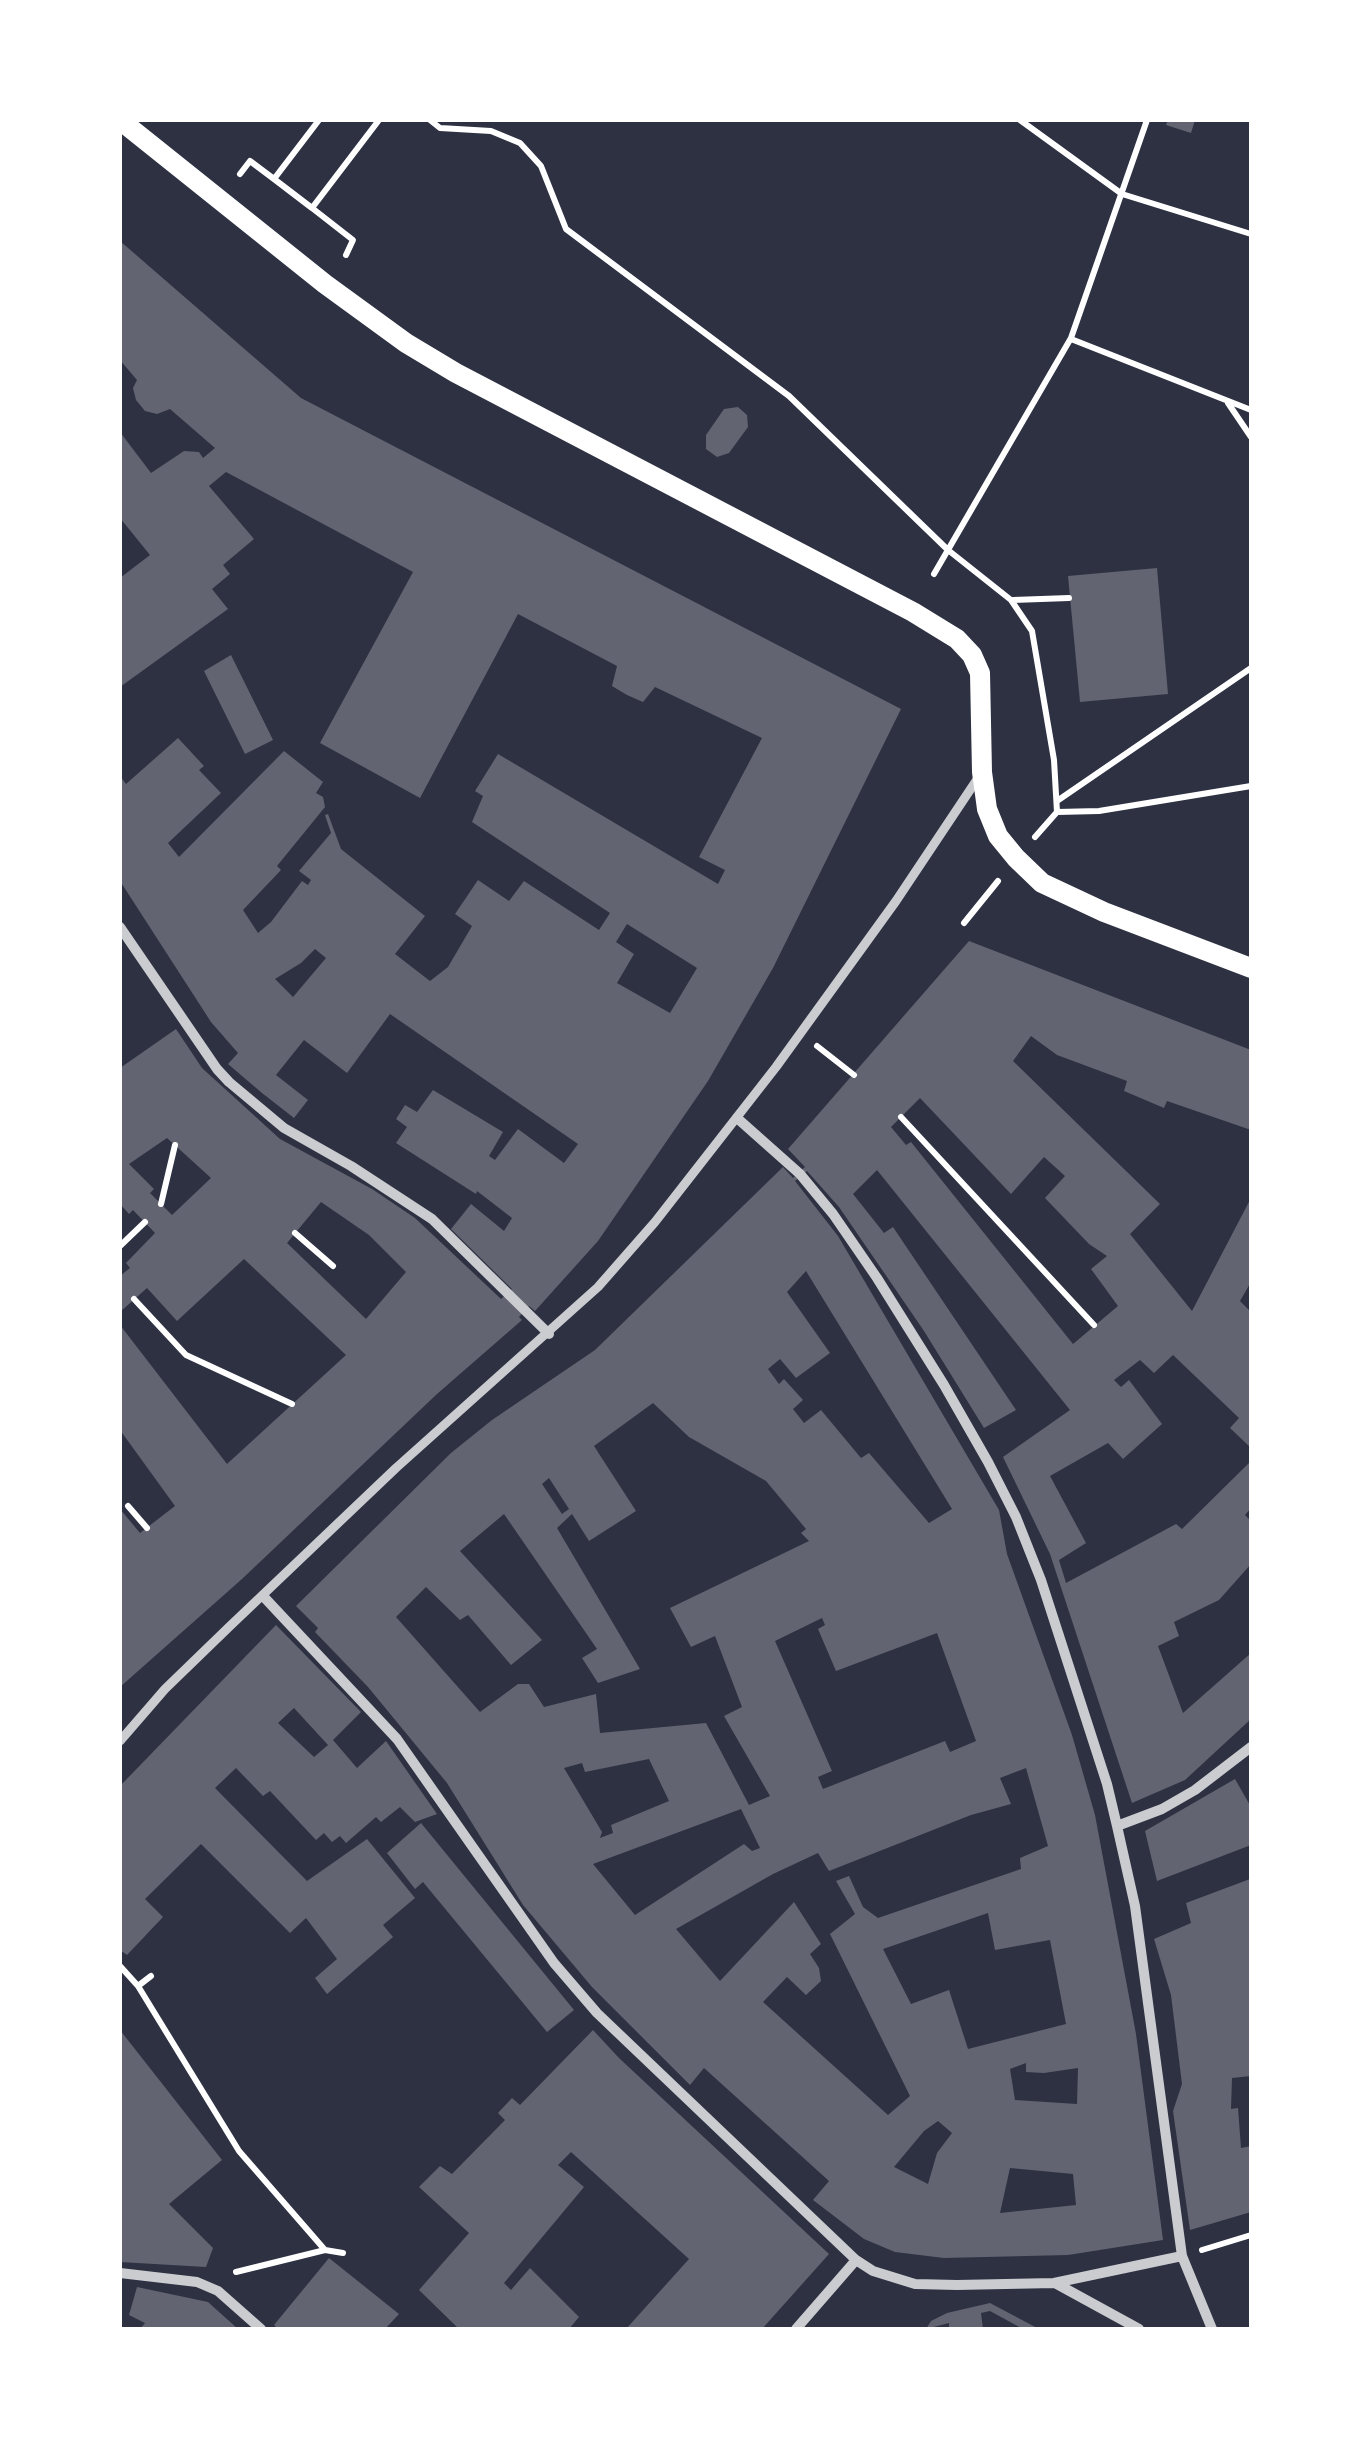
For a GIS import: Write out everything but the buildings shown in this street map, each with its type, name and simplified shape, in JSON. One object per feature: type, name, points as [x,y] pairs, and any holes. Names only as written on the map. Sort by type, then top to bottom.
[{"type":"main road","points":[[120,120],[325,284],[456,374],[938,626],[972,655],[980,673],[982,772],[998,836],[1042,883],[1104,912],[1251,968]]},
{"type":"street","points":[[120,1741],[165,1688],[396,1468],[549,1334],[632,1248],[801,1032],[896,901],[982,772]]},
{"type":"street","points":[[120,927],[229,1082],[284,1128],[352,1166],[432,1219],[549,1334]]},
{"type":"street","points":[[737,1118],[788,1162],[833,1214],[944,1385],[1016,1516],[1041,1580],[1107,1784],[1134,1906],[1182,2256],[1212,2329]]},
{"type":"street","points":[[263,1596],[397,1739],[554,1962],[597,2012],[856,2260],[873,2271],[915,2284],[1054,2282],[1182,2256]]},
{"type":"street","points":[[1117,1826],[1162,1809],[1195,1790],[1251,1747]]},
{"type":"street","points":[[796,2329],[856,2260]]},
{"type":"street","points":[[120,2273],[198,2282],[218,2291],[261,2329]]},
{"type":"street","points":[[1054,2282],[1139,2329]]},
{"type":"path","points":[[274,179],[319,120]]},
{"type":"path","points":[[312,208],[379,120]]},
{"type":"path","points":[[430,120],[440,128],[490,131],[520,143],[540,166],[566,228],[789,396],[948,550],[1011,600],[1032,631],[1054,760],[1057,812],[1098,811],[1251,786]]},
{"type":"path","points":[[1020,120],[1122,194],[1251,234]]},
{"type":"path","points":[[934,574],[1071,338],[1147,120]]},
{"type":"path","points":[[240,174],[250,161],[274,179],[353,240],[346,254]]},
{"type":"path","points":[[1071,338],[1251,410]]},
{"type":"path","points":[[1227,402],[1250,439]]},
{"type":"path","points":[[1011,600],[1069,598]]},
{"type":"path","points":[[1057,801],[1251,668]]},
{"type":"path","points":[[801,1032],[854,1075]]},
{"type":"path","points":[[901,1117],[1094,1325]]},
{"type":"path","points":[[161,1204],[175,1145]]},
{"type":"path","points":[[120,1246],[144,1222]]},
{"type":"path","points":[[296,1233],[333,1266]]},
{"type":"path","points":[[134,1299],[186,1355],[292,1404]]},
{"type":"path","points":[[128,1506],[147,1528]]},
{"type":"path","points":[[120,1966],[138,1986],[239,2151],[325,2250]]},
{"type":"path","points":[[138,1986],[151,1976]]},
{"type":"path","points":[[1182,2256],[1251,2234]]},
{"type":"path","points":[[234,2272],[325,2250],[343,2252]]}]
